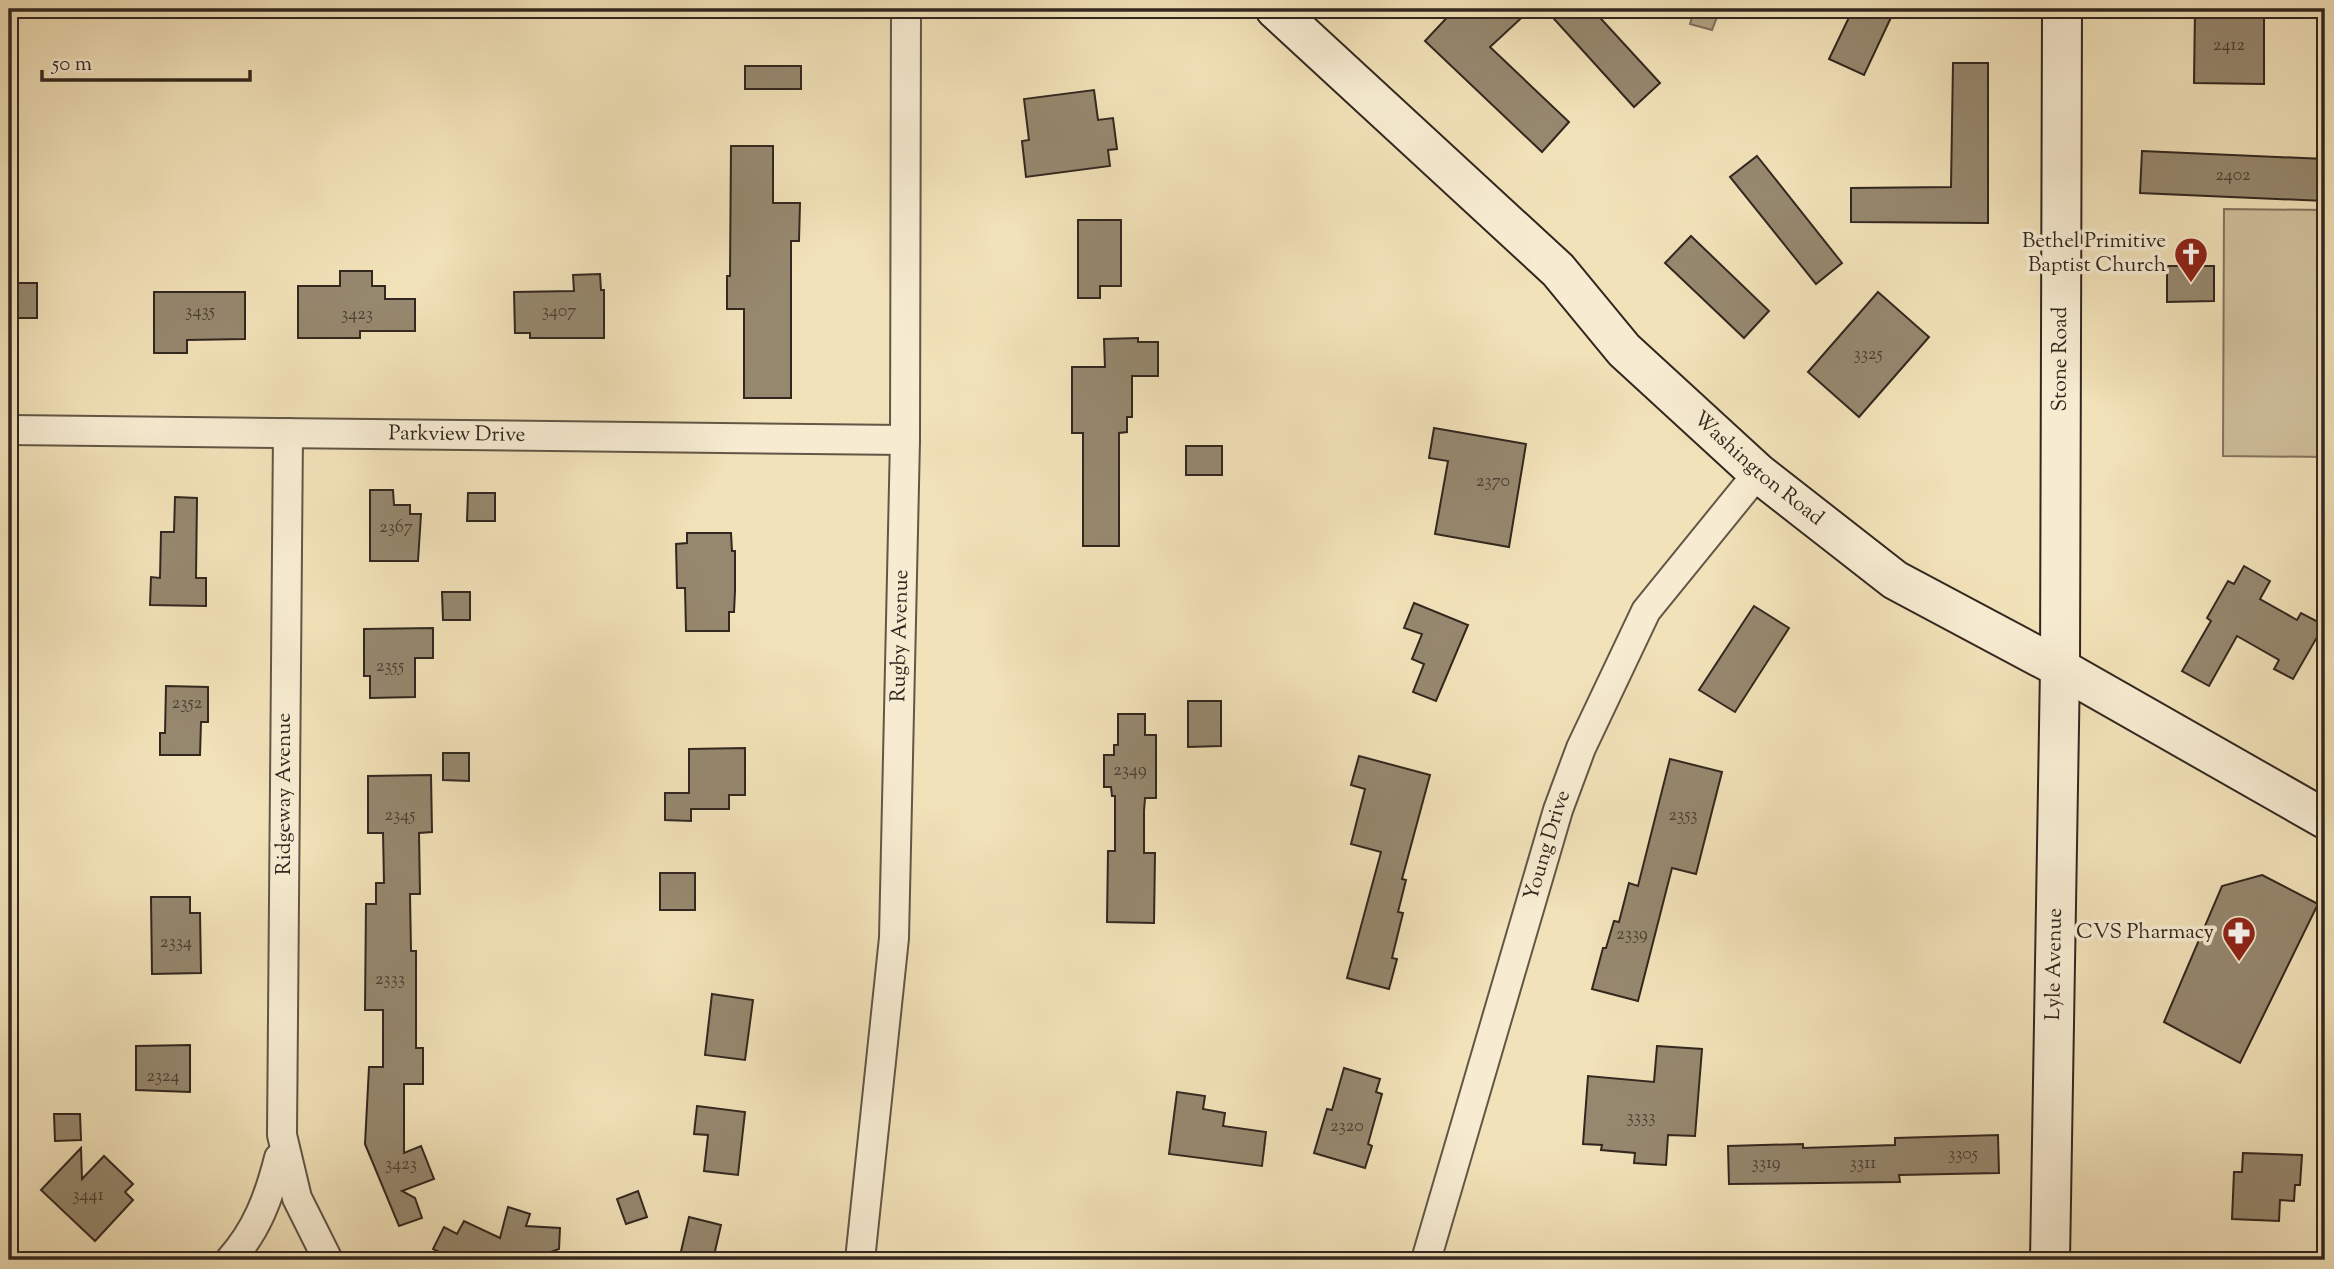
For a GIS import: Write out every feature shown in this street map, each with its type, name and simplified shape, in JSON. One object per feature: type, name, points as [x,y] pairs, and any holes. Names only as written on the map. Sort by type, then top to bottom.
[{"type":"street","name":"Rugby Avenue","points":[[860,1260],[894,938],[905,440],[906,9]]},
{"type":"street","name":"Washington Road","points":[[1275,9],[1558,270],[1624,350],[1758,473],[1895,580],[2060,668],[2325,819]]},
{"type":"street","name":"Stone Road","points":[[2060,668],[2062,9]]},
{"type":"street","name":"Parkview Drive","points":[[9,430],[905,440]]},
{"type":"street","name":"Ridgeway Avenue","points":[[288,433],[282,1135],[298,1198],[328,1260]]},
{"type":"street","name":"Young Drive","points":[[1426,1260],[1558,810],[1581,748],[1646,611],[1758,473]]},
{"type":"street","name":"Lyle Avenue","points":[[2050,1260],[2060,668]]},
{"type":"street","points":[[230,1260],[248,1240],[268,1199],[279,1158],[286,1154]]},
{"type":"shaded area","points":[[1694,9],[1720,9],[1712,30],[1690,24]]},
{"type":"shaded area","points":[[2224,209],[2325,210],[2325,457],[2223,456]]},
{"type":"building","points":[[1455,9],[1531,9],[1490,47],[1569,122],[1542,152],[1425,41]]},
{"type":"building","points":[[1545,9],[1592,9],[1660,83],[1634,107]]},
{"type":"building","points":[[1853,9],[1895,9],[1864,75],[1829,59]]},
{"type":"building","points":[[2195,9],[2264,9],[2264,84],[2194,83]]},
{"type":"building","points":[[1953,63],[1988,63],[1988,223],[1851,222],[1851,188],[1951,187]]},
{"type":"building","points":[[745,66],[801,66],[801,89],[745,89]]},
{"type":"building","points":[[1094,90],[1098,120],[1113,118],[1117,149],[1108,150],[1110,166],[1026,177],[1022,141],[1029,140],[1024,99]]},
{"type":"building","points":[[731,146],[773,146],[773,203],[800,203],[799,241],[791,241],[791,398],[744,398],[744,309],[727,309],[727,276],[730,276]]},
{"type":"building","points":[[2142,151],[2325,159],[2325,201],[2140,193]]},
{"type":"building","points":[[1757,156],[1842,263],[1816,284],[1730,177]]},
{"type":"building","points":[[1078,220],[1121,220],[1121,286],[1100,286],[1100,298],[1078,298]]},
{"type":"building","points":[[1691,236],[1769,311],[1744,338],[1665,263]]},
{"type":"building","name":"Bethel Primitive Baptist Church","points":[[2167,266],[2214,266],[2214,301],[2167,302]]},
{"type":"building","points":[[340,271],[372,271],[372,286],[385,286],[385,299],[415,299],[415,331],[360,331],[360,338],[298,338],[298,286],[340,286]]},
{"type":"building","points":[[600,274],[601,290],[604,290],[604,338],[530,338],[530,333],[515,333],[514,292],[574,291],[573,275]]},
{"type":"building","points":[[9,283],[37,283],[37,318],[9,318]]},
{"type":"building","points":[[154,292],[245,292],[245,339],[187,340],[187,353],[154,353]]},
{"type":"building","points":[[1878,292],[1929,337],[1859,417],[1808,372]]},
{"type":"building","points":[[1138,338],[1138,342],[1158,342],[1158,376],[1132,376],[1132,417],[1127,417],[1127,432],[1119,433],[1119,546],[1083,546],[1083,433],[1072,433],[1072,367],[1105,367],[1104,339]]},
{"type":"building","points":[[1434,428],[1526,444],[1509,547],[1435,534],[1448,461],[1429,458]]},
{"type":"building","points":[[1186,446],[1222,446],[1222,475],[1186,475]]},
{"type":"building","points":[[370,490],[393,490],[394,505],[410,505],[410,514],[421,514],[418,561],[370,561]]},
{"type":"building","points":[[468,493],[495,493],[495,521],[467,521]]},
{"type":"building","points":[[175,497],[197,498],[196,578],[206,578],[206,606],[150,605],[151,577],[160,578],[161,532],[174,532]]},
{"type":"building","points":[[687,533],[731,533],[732,551],[735,551],[735,591],[734,612],[729,612],[729,631],[686,631],[685,588],[677,588],[676,544],[687,543]]},
{"type":"building","points":[[2244,566],[2270,581],[2260,599],[2297,620],[2301,613],[2324,625],[2293,679],[2274,669],[2279,660],[2237,636],[2209,686],[2182,671],[2211,621],[2207,618],[2228,581],[2234,584]]},
{"type":"building","points":[[442,592],[470,592],[470,620],[443,620]]},
{"type":"building","points":[[1414,603],[1468,625],[1436,701],[1413,692],[1424,664],[1412,659],[1422,634],[1404,628]]},
{"type":"building","points":[[1754,606],[1789,628],[1735,712],[1699,690]]},
{"type":"building","points":[[433,628],[433,658],[415,658],[415,697],[370,698],[370,676],[364,676],[364,629]]},
{"type":"building","points":[[166,686],[208,687],[208,722],[201,722],[200,755],[160,755],[160,733],[165,733]]},
{"type":"building","points":[[1188,701],[1221,701],[1221,746],[1188,747]]},
{"type":"building","points":[[1118,714],[1145,714],[1145,735],[1156,735],[1156,798],[1145,798],[1144,811],[1144,853],[1155,853],[1154,923],[1107,922],[1108,851],[1115,851],[1115,796],[1112,796],[1111,787],[1104,787],[1104,755],[1114,755],[1114,745],[1118,745]]},
{"type":"building","points":[[745,748],[745,795],[729,795],[729,809],[691,809],[691,821],[665,820],[665,793],[689,793],[689,749]]},
{"type":"building","points":[[443,753],[469,753],[469,781],[443,780]]},
{"type":"building","points":[[1359,756],[1430,775],[1402,879],[1406,880],[1398,912],[1403,913],[1392,958],[1397,959],[1389,989],[1347,978],[1381,852],[1351,844],[1365,789],[1351,785]]},
{"type":"building","points":[[1670,759],[1722,772],[1696,874],[1672,868],[1638,1001],[1592,989],[1603,948],[1606,948],[1614,921],[1619,922],[1629,883],[1638,886]]},
{"type":"building","points":[[431,775],[432,832],[419,833],[420,894],[410,894],[411,951],[416,951],[416,1048],[423,1048],[423,1084],[404,1084],[404,1153],[421,1146],[434,1179],[402,1191],[415,1198],[422,1218],[399,1226],[365,1144],[369,1067],[383,1067],[383,1010],[365,1010],[366,904],[376,904],[376,883],[384,883],[383,833],[368,833],[368,776]]},
{"type":"building","points":[[660,873],[695,873],[695,910],[660,910]]},
{"type":"building","name":"CVS Pharmacy","points":[[2262,875],[2318,904],[2240,1063],[2164,1022],[2222,886]]},
{"type":"building","points":[[151,897],[190,897],[190,913],[200,913],[201,973],[152,974]]},
{"type":"building","points":[[712,994],[753,1000],[745,1060],[705,1055]]},
{"type":"building","points":[[190,1045],[190,1092],[136,1090],[136,1046]]},
{"type":"building","points":[[1657,1046],[1702,1049],[1695,1136],[1668,1135],[1666,1165],[1634,1163],[1635,1153],[1601,1150],[1602,1145],[1583,1144],[1588,1076],[1654,1082]]},
{"type":"building","points":[[1344,1068],[1380,1079],[1376,1092],[1382,1094],[1368,1144],[1372,1146],[1365,1168],[1314,1153],[1327,1109],[1332,1110]]},
{"type":"building","points":[[1177,1092],[1205,1096],[1203,1109],[1225,1113],[1223,1126],[1266,1132],[1262,1166],[1169,1154]]},
{"type":"building","points":[[697,1106],[745,1112],[738,1175],[704,1171],[708,1135],[694,1134]]},
{"type":"building","points":[[54,1114],[80,1114],[81,1140],[55,1141]]},
{"type":"building","points":[[1998,1135],[1999,1173],[1899,1175],[1900,1182],[1729,1184],[1728,1146],[1803,1144],[1803,1148],[1895,1145],[1895,1138]]},
{"type":"building","points":[[81,1148],[82,1179],[104,1156],[133,1184],[125,1192],[133,1200],[95,1241],[41,1190]]},
{"type":"building","points":[[2243,1153],[2302,1155],[2300,1185],[2295,1185],[2294,1201],[2280,1200],[2279,1221],[2232,1219],[2234,1172],[2242,1172]]},
{"type":"building","points":[[638,1191],[647,1217],[626,1224],[617,1199]]},
{"type":"building","points":[[508,1207],[530,1214],[526,1226],[560,1228],[559,1249],[540,1256],[548,1260],[455,1260],[433,1249],[444,1227],[457,1234],[464,1221],[500,1238]]},
{"type":"building","points":[[689,1217],[721,1225],[713,1260],[679,1260]]},
{"type":"place","name":"Bethel Primitive Baptist Church","points":[[2191,284]]},
{"type":"place","name":"CVS Pharmacy","points":[[2239,963]]}]
